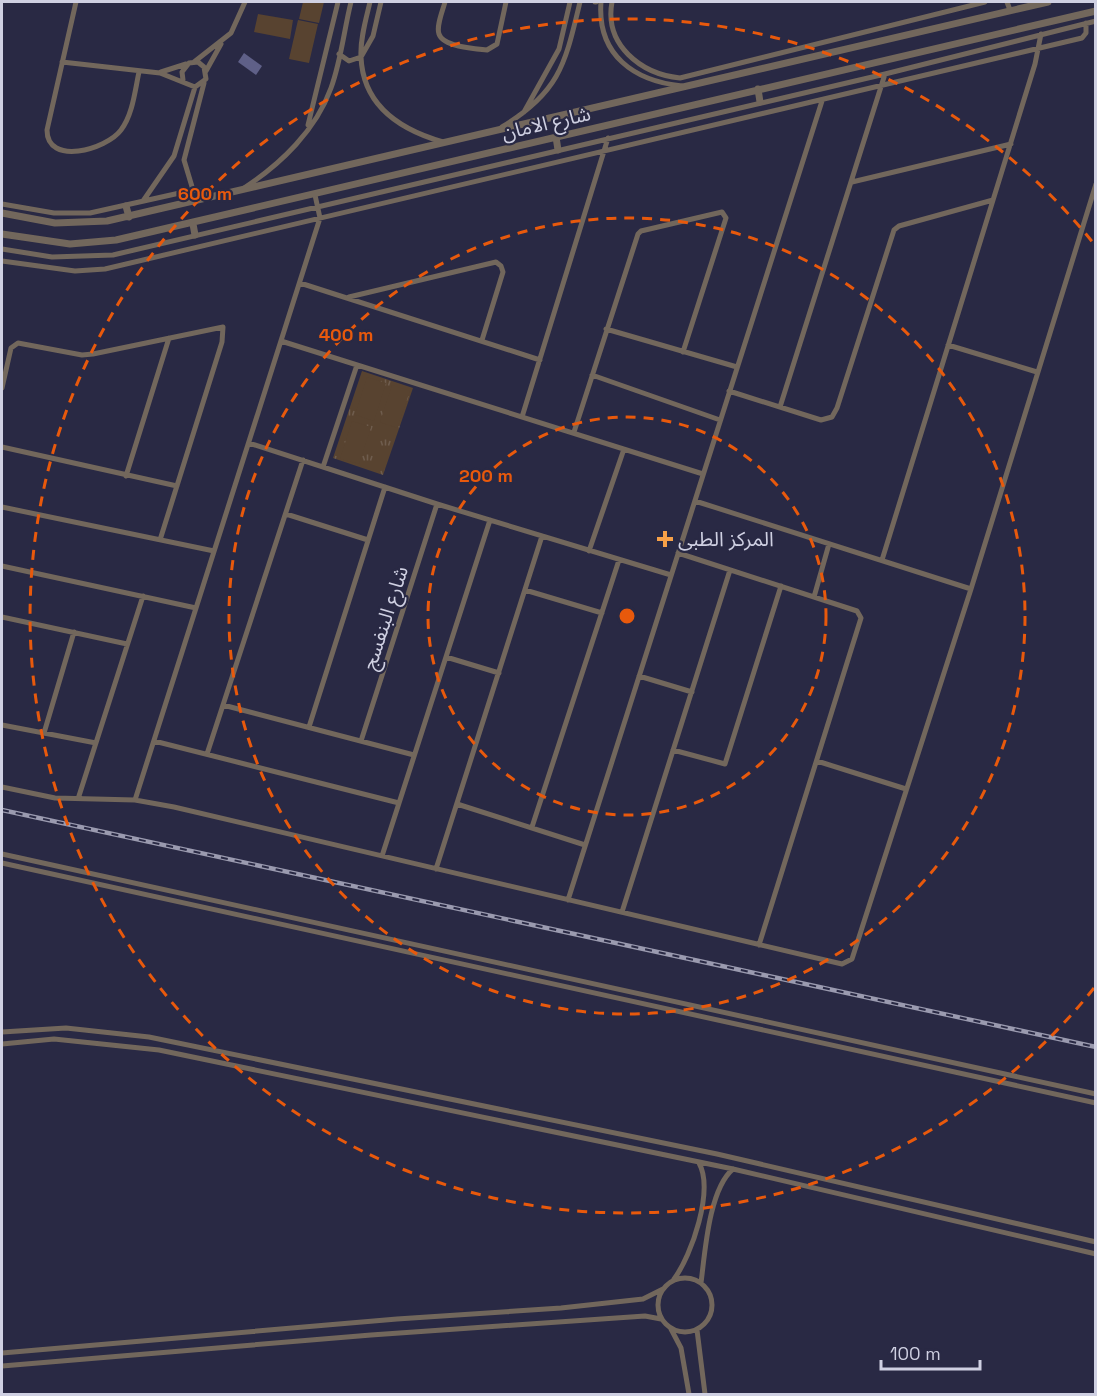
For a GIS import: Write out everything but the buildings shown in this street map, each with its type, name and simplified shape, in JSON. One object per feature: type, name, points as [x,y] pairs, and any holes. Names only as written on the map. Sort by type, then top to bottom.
[{"type":"street","points":[[76,2],[47,138],[58,149],[90,150],[110,141],[128,118],[139,72]]},
{"type":"street","points":[[193,190],[184,160],[206,71],[222,42],[238,23],[245,2]]},
{"type":"street","points":[[308,129],[338,2]]},
{"type":"street","points":[[240,191],[277,164],[308,129],[331,88],[351,2]]},
{"type":"street","points":[[370,2],[361,57],[370,91],[391,119],[405,129],[445,142]]},
{"type":"street","points":[[339,54],[349,61],[361,57],[373,36],[381,2]]},
{"type":"street","points":[[445,2],[438,30],[440,38],[447,42],[488,50],[497,44],[507,2]]},
{"type":"street","points":[[522,115],[555,56],[570,2]]},
{"type":"street","points":[[499,130],[522,115],[543,96],[559,72],[567,52],[580,2]]},
{"type":"street","points":[[602,2],[601,19],[605,36],[622,62],[636,74],[651,81],[684,86]]},
{"type":"street","points":[[612,2],[612,23],[625,52],[649,71],[680,78],[828,43],[985,2]]},
{"type":"street","points":[[1007,2],[1010,10]]},
{"type":"street","name":"شارع الامان","points":[[2,213],[76,224],[129,217],[1048,2]]},
{"type":"street","name":"شارع الامان","points":[[2,234],[55,243],[86,244],[116,240],[193,224],[1095,11]]},
{"type":"street","points":[[1063,19],[1064,29]]},
{"type":"street","points":[[2,249],[52,258],[113,255],[885,74],[1095,21]]},
{"type":"street","points":[[2,261],[75,271],[105,269],[822,101],[1039,46],[1084,37],[1086,23]]},
{"type":"street","points":[[882,560],[1011,144],[1041,34]]},
{"type":"street","points":[[160,73],[191,62],[222,42]]},
{"type":"street","points":[[62,62],[160,73],[183,80],[195,87]]},
{"type":"street","points":[[191,62],[202,64],[206,71]]},
{"type":"street","points":[[183,80],[182,72],[191,62]]},
{"type":"street","points":[[780,407],[885,74]]},
{"type":"street","points":[[142,202],[174,156],[195,87],[204,81]]},
{"type":"street","points":[[758,89],[760,102]]},
{"type":"street","points":[[568,900],[822,101]]},
{"type":"street","points":[[556,137],[558,150]]},
{"type":"street","points":[[522,417],[608,138]]},
{"type":"street","points":[[852,182],[1011,144]]},
{"type":"street","points":[[174,156],[184,160]]},
{"type":"street","points":[[2,787],[55,798],[135,800],[174,807],[842,964],[850,961],[971,589],[1095,184]]},
{"type":"street","points":[[2,204],[70,214],[90,213],[126,206],[193,190],[203,191],[210,198]]},
{"type":"street","points":[[135,800],[320,218],[315,195]]},
{"type":"street","points":[[729,391],[821,420],[828,419],[835,413],[896,228],[993,200]]},
{"type":"street","points":[[126,206],[129,217]]},
{"type":"street","points":[[574,432],[635,239],[641,231],[722,212],[726,218],[683,352]]},
{"type":"street","points":[[193,224],[195,235]]},
{"type":"street","points":[[347,297],[496,262],[501,266],[503,272],[482,340]]},
{"type":"street","points":[[300,283],[540,360]]},
{"type":"street","points":[[2,388],[11,348],[18,343],[82,355],[220,326],[225,331],[160,540]]},
{"type":"street","points":[[606,329],[737,367]]},
{"type":"street","points":[[126,476],[170,338]]},
{"type":"street","points":[[281,341],[703,474]]},
{"type":"street","points":[[948,345],[1037,372]]},
{"type":"street","points":[[323,467],[357,365]]},
{"type":"street","points":[[592,375],[720,420]]},
{"type":"street","points":[[249,443],[542,537],[671,575]]},
{"type":"street","points":[[2,447],[177,486]]},
{"type":"street","points":[[589,550],[624,449]]},
{"type":"street","points":[[207,754],[303,460]]},
{"type":"street","points":[[309,727],[386,487]]},
{"type":"street","points":[[695,501],[971,589]]},
{"type":"street","name":"شارع البنفسج","points":[[361,741],[437,504]]},
{"type":"street","points":[[2,507],[214,551]]},
{"type":"street","points":[[285,514],[368,540]]},
{"type":"street","points":[[382,856],[490,520]]},
{"type":"street","points":[[436,869],[542,537]]},
{"type":"street","points":[[814,597],[829,544]]},
{"type":"street","points":[[678,554],[857,611],[861,618],[759,945]]},
{"type":"street","points":[[532,827],[619,560]]},
{"type":"street","points":[[2,566],[196,608]]},
{"type":"street","points":[[622,912],[730,570]]},
{"type":"street","points":[[673,750],[725,764],[781,586]]},
{"type":"street","points":[[525,590],[602,613]]},
{"type":"street","points":[[78,799],[142,596]]},
{"type":"street","points":[[2,617],[127,644]]},
{"type":"street","points":[[44,733],[74,632]]},
{"type":"street","points":[[446,657],[499,673]]},
{"type":"street","points":[[639,676],[692,692]]},
{"type":"street","points":[[224,705],[414,755]]},
{"type":"street","points":[[2,725],[96,743]]},
{"type":"street","points":[[154,741],[399,803]]},
{"type":"street","points":[[817,761],[906,789]]},
{"type":"street","points":[[457,804],[585,845]]},
{"type":"street","points":[[2,854],[1095,1094]]},
{"type":"street","points":[[2,863],[1095,1103]]},
{"type":"street","points":[[2,1032],[54,1028],[149,1037],[620,1134],[1095,1242]]},
{"type":"street","points":[[121,1046],[123,1034]]},
{"type":"street","points":[[2,1044],[54,1040],[159,1050],[733,1169],[766,1179],[1095,1254]]},
{"type":"street","points":[[618,1146],[620,1134]]},
{"type":"street","points":[[2,1353],[396,1318],[561,1308],[643,1299],[673,1281],[690,1252],[705,1189],[705,1175],[699,1163]]},
{"type":"street","points":[[766,1179],[769,1167]]},
{"type":"street","points":[[670,1328],[683,1333],[697,1330],[707,1321],[712,1309],[711,1296],[701,1282],[703,1253],[719,1189],[724,1178],[733,1169]]},
{"type":"street","points":[[673,1281],[686,1278],[701,1282]]},
{"type":"street","points":[[663,1289],[658,1307],[661,1319],[670,1328],[681,1348],[689,1395]]},
{"type":"street","points":[[561,1308],[561,1321]]},
{"type":"street","points":[[2,1366],[561,1321],[645,1316],[661,1319]]},
{"type":"street","points":[[697,1330],[705,1395]]},
{"type":"green space","points":[[303,2],[324,2],[319,23],[299,19]]},
{"type":"green space","points":[[258,14],[293,20],[290,39],[254,32]]},
{"type":"green space","points":[[298,20],[318,24],[309,63],[289,59]]},
{"type":"green space","points":[[362,371],[413,388],[383,475],[333,458]]},
{"type":"green space","points":[[367,377],[386,383],[374,421],[355,415]]},
{"type":"green space","points":[[392,385],[410,391],[397,428],[380,422]]},
{"type":"green space","points":[[352,421],[371,427],[359,464],[340,459]]},
{"type":"water","points":[[244,53],[262,66],[256,75],[238,62]]},
{"type":"railway","points":[[2,810],[1096,1047]]},
{"type":"place","name":"المركز الطبى","points":[[665,539]]}]
